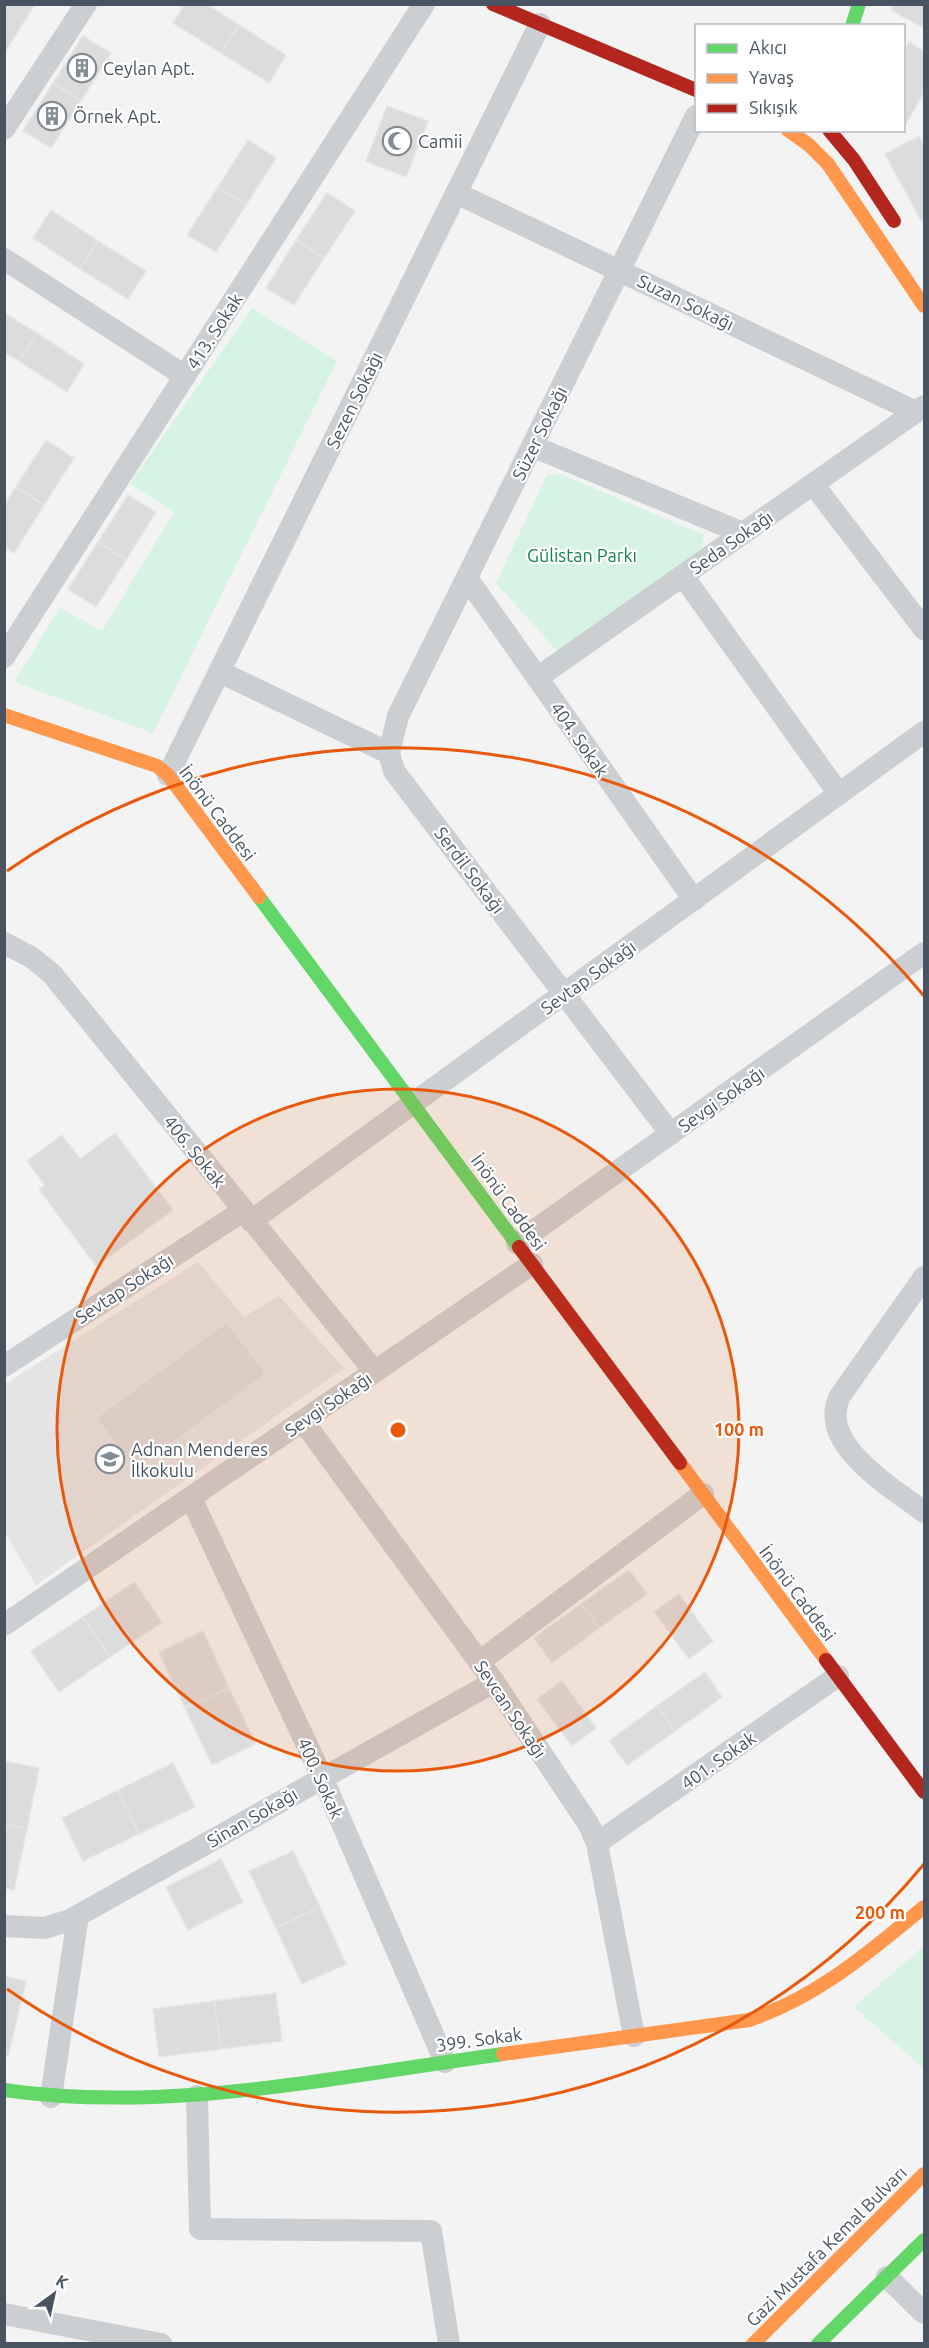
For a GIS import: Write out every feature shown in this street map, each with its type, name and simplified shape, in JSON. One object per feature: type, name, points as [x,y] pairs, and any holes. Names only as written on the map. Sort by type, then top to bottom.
[{"type":"street","points":[[4,129],[86,4]]},
{"type":"street","name":"413. Sokak","points":[[4,657],[424,4]]},
{"type":"street","points":[[493,4],[695,90]]},
{"type":"street","points":[[853,24],[859,4]]},
{"type":"street","name":"Sezen Sokağı","points":[[168,775],[540,24]]},
{"type":"street","name":"Süzer Sokağı","points":[[389,753],[398,716],[695,118]]},
{"type":"street","points":[[791,132],[809,145],[828,164],[924,306]]},
{"type":"street","points":[[809,145],[817,132]]},
{"type":"street","points":[[831,132],[854,160],[899,228]]},
{"type":"street","name":"Suzan Sokağı","points":[[456,193],[920,409]]},
{"type":"street","points":[[4,259],[185,376]]},
{"type":"street","name":"Seda Sokağı","points":[[537,678],[920,409]]},
{"type":"street","points":[[532,446],[743,533]]},
{"type":"street","points":[[813,484],[924,629]]},
{"type":"street","points":[[683,576],[839,795]]},
{"type":"street","name":"404. Sokak","points":[[467,578],[694,900]]},
{"type":"street","points":[[220,672],[389,753]]},
{"type":"street","name":"İnönü Caddesi","points":[[4,715],[157,766],[168,775],[924,1792]]},
{"type":"street","name":"Sevtap Sokağı","points":[[4,1366],[247,1216],[413,1104],[924,732]]},
{"type":"street","name":"Serdil Sokağı","points":[[389,753],[394,771],[671,1134]]},
{"type":"street","name":"406. Sokak","points":[[4,942],[26,953],[52,974],[375,1372]]},
{"type":"street","name":"Sevgi Sokağı","points":[[517,1244],[924,954]]},
{"type":"street","name":"Sevgi Sokağı","points":[[4,1625],[532,1264]]},
{"type":"street","points":[[924,1277],[840,1396],[836,1414],[842,1436],[859,1462],[924,1512]]},
{"type":"street","name":"Sevcan Sokağı","points":[[303,1421],[494,1682],[580,1811],[597,1843],[634,2036]]},
{"type":"street","points":[[479,1662],[702,1494]]},
{"type":"street","name":"400. Sokak","points":[[191,1498],[322,1777],[445,2062]]},
{"type":"street","name":"401. Sokak","points":[[597,1843],[838,1676]]},
{"type":"street","name":"Sinan Sokağı","points":[[4,1926],[45,1928],[78,1916],[494,1682]]},
{"type":"street","points":[[924,1760],[924,1792]]},
{"type":"street","name":"399. Sokak","points":[[4,2090],[51,2097],[197,2096],[749,2020],[790,2007],[813,1994],[924,1908]]},
{"type":"street","points":[[51,2097],[78,1916]]},
{"type":"street","points":[[197,2096],[200,2229],[431,2231],[449,2343]]},
{"type":"street","name":"Gazi Mustafa Kemal Bulvarı","points":[[753,2343],[924,2174]]},
{"type":"street","points":[[818,2343],[924,2240]]},
{"type":"street","points":[[887,2277],[924,2313]]},
{"type":"street","points":[[4,2314],[161,2343]]},
{"type":"shaded area","name":"Adnan Menderes İlkokulu","points":[[198,1262],[244,1317],[279,1296],[344,1368],[36,1585],[5,1533],[5,1384]]},
{"type":"green space","points":[[252,308],[337,361],[153,733],[14,682],[60,608],[102,631],[174,512],[130,484]]},
{"type":"green space","name":"Gülistan Parkı","points":[[561,474],[704,535],[702,550],[559,653],[496,583],[547,475]]},
{"type":"green space","points":[[924,1946],[924,2069],[854,2007]]},
{"type":"building","points":[[4,4],[35,4],[5,52],[4,51]]},
{"type":"building","points":[[185,4],[206,4],[239,25],[221,53],[173,23]]},
{"type":"building","points":[[894,4],[924,4],[924,28],[891,10]]},
{"type":"building","points":[[239,25],[286,55],[269,83],[221,53]]},
{"type":"building","name":"Ceylan Apt.","points":[[83,36],[111,53],[81,101],[53,83]]},
{"type":"building","points":[[909,42],[924,51],[924,92],[906,124],[905,124],[905,49]]},
{"type":"building","name":"Örnek Apt.","points":[[53,83],[81,101],[51,148],[23,131]]},
{"type":"building","name":"Camii","points":[[387,106],[428,121],[406,177],[366,161]]},
{"type":"building","points":[[919,136],[924,145],[924,221],[922,222],[885,154]]},
{"type":"building","points":[[248,140],[276,158],[246,205],[218,187]]},
{"type":"building","points":[[218,187],[246,205],[216,252],[187,235]]},
{"type":"building","points":[[327,193],[355,211],[324,258],[296,240]]},
{"type":"building","points":[[51,210],[98,241],[80,269],[33,238]]},
{"type":"building","points":[[296,240],[324,258],[294,305],[266,288]]},
{"type":"building","points":[[98,241],[146,271],[128,299],[80,269]]},
{"type":"building","points":[[4,313],[37,333],[19,361],[4,352]]},
{"type":"building","points":[[37,333],[84,364],[67,392],[19,361]]},
{"type":"building","points":[[46,440],[74,458],[44,505],[16,487]]},
{"type":"building","points":[[16,487],[44,505],[14,553],[4,547],[4,506]]},
{"type":"building","points":[[128,495],[156,512],[126,560],[98,542]]},
{"type":"building","points":[[98,542],[126,560],[96,607],[68,589]]},
{"type":"building","points":[[115,1133],[173,1210],[96,1266],[39,1189],[45,1185],[27,1161],[62,1135],[80,1159]]},
{"type":"building","points":[[227,1322],[266,1374],[135,1470],[96,1418]]},
{"type":"building","points":[[629,1570],[647,1594],[599,1628],[581,1604]]},
{"type":"building","points":[[134,1582],[162,1622],[110,1657],[83,1617]]},
{"type":"building","points":[[679,1594],[713,1641],[689,1659],[654,1612]]},
{"type":"building","points":[[581,1604],[599,1628],[552,1663],[534,1638]]},
{"type":"building","points":[[83,1617],[110,1657],[59,1692],[31,1651]]},
{"type":"building","points":[[203,1631],[229,1688],[185,1708],[159,1652]]},
{"type":"building","points":[[705,1672],[722,1697],[675,1731],[657,1706]]},
{"type":"building","points":[[562,1681],[596,1728],[572,1746],[537,1699]]},
{"type":"building","points":[[229,1688],[256,1744],[212,1765],[185,1708]]},
{"type":"building","points":[[657,1706],[675,1731],[627,1765],[609,1741]]},
{"type":"building","points":[[4,1761],[39,1768],[27,1829],[4,1824]]},
{"type":"building","points":[[173,1763],[195,1807],[139,1834],[118,1790]]},
{"type":"building","points":[[118,1790],[139,1834],[83,1861],[62,1818]]},
{"type":"building","points":[[4,1824],[27,1829],[14,1890],[4,1888]]},
{"type":"building","points":[[293,1851],[320,1907],[276,1928],[249,1871]]},
{"type":"building","points":[[221,1859],[243,1902],[188,1930],[166,1887]]},
{"type":"building","points":[[320,1907],[346,1964],[302,1984],[276,1928]]},
{"type":"building","points":[[4,1976],[26,1981],[8,2056],[4,2055]]},
{"type":"building","points":[[276,1993],[282,2041],[221,2049],[214,2001]]},
{"type":"building","points":[[214,2001],[221,2049],[159,2057],[153,2009]]},
{"type":"traffic: fast","points":[[853,24],[859,4]]},
{"type":"traffic: fast","points":[[259,897],[519,1247]]},
{"type":"traffic: fast","points":[[4,2090],[66,2096],[128,2098],[191,2095],[317,2081],[503,2054]]},
{"type":"traffic: fast","points":[[818,2344],[924,2240]]},
{"type":"traffic: slow","points":[[791,132],[809,145],[828,164],[924,306]]},
{"type":"traffic: slow","points":[[4,715],[157,766],[168,775],[259,897]]},
{"type":"traffic: slow","points":[[680,1463],[826,1660]]},
{"type":"traffic: slow","points":[[503,2054],[749,2020],[798,1999],[842,1972],[924,1907]]},
{"type":"traffic: slow","points":[[753,2344],[924,2174]]},
{"type":"traffic: jam","points":[[493,4],[695,90]]},
{"type":"traffic: jam","points":[[831,132],[854,160],[894,221]]},
{"type":"traffic: jam","points":[[519,1247],[680,1463]]},
{"type":"traffic: jam","points":[[826,1660],[924,1792]]},
{"type":"place","name":"Ceylan Apt.","points":[[82,68]]},
{"type":"place","name":"Örnek Apt.","points":[[52,116]]},
{"type":"place","name":"Camii","points":[[397,141]]},
{"type":"place","name":"Adnan Menderes İlkokulu","points":[[110,1459]]}]
